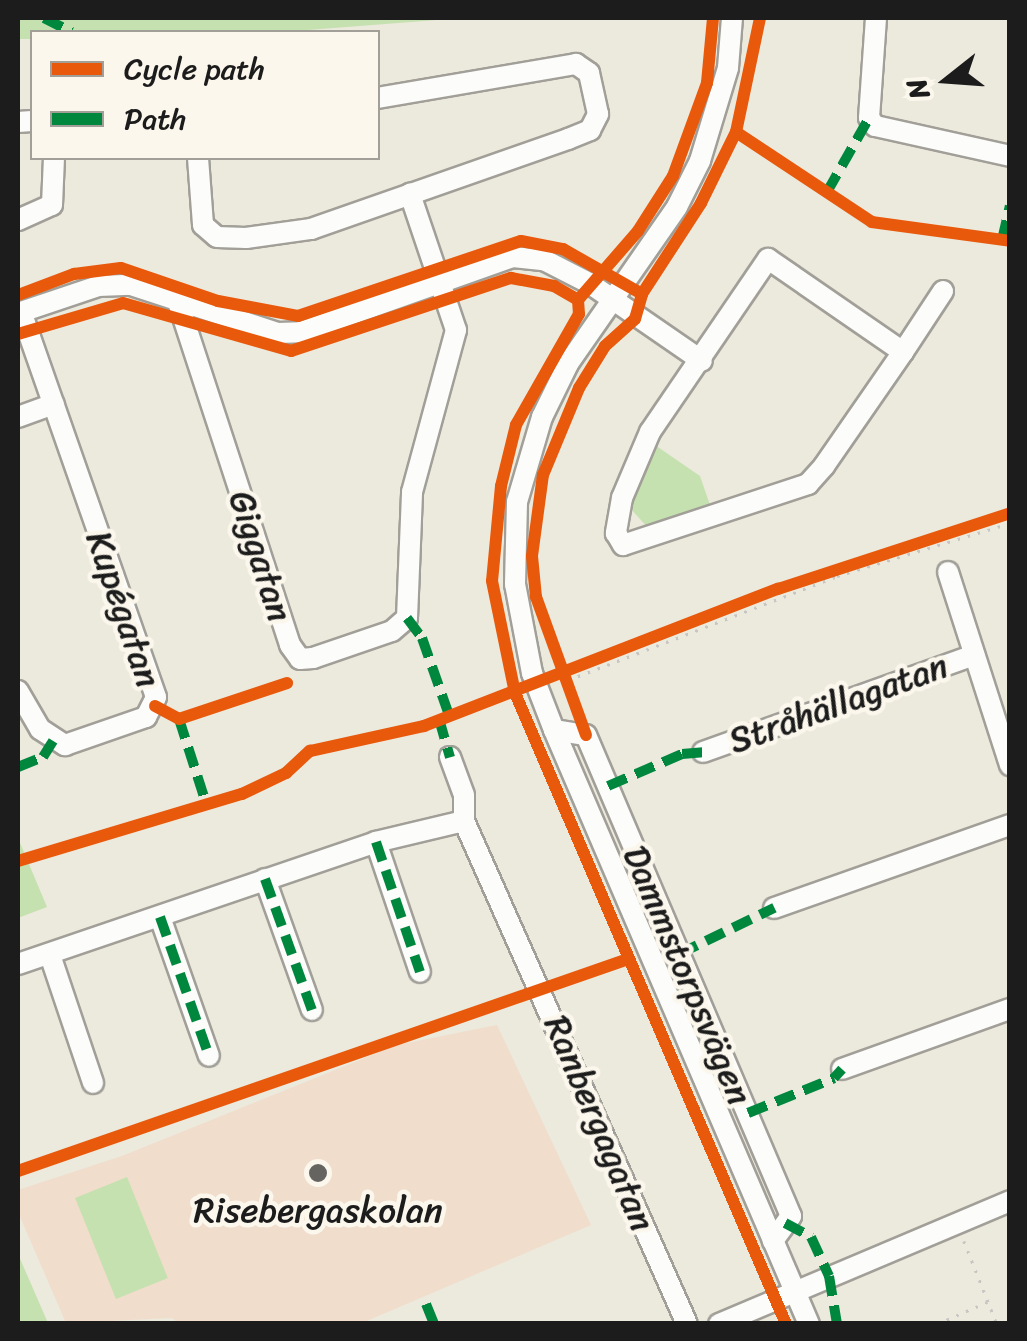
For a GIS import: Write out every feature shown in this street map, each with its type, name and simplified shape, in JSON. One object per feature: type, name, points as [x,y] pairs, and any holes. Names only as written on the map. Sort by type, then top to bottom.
[{"type":"street","name":"Dammstorpsvägen","points":[[732,18],[728,68],[700,161],[542,417],[517,502],[514,568],[522,629],[554,730],[586,735],[792,1216],[773,1241],[809,1324]]},
{"type":"street","points":[[876,18],[869,118],[875,126],[1010,156]]},
{"type":"street","points":[[198,160],[203,225],[218,237],[311,229],[590,130],[598,114],[589,73],[576,64],[380,98]]},
{"type":"street","points":[[18,220],[52,205],[54,160]]},
{"type":"street","points":[[410,194],[440,286]]},
{"type":"street","points":[[19,313],[98,286],[131,285],[278,333],[302,332],[513,258],[544,260],[702,362]]},
{"type":"street","points":[[903,352],[768,259],[633,466],[616,533],[623,545],[808,484],[903,352],[943,291]]},
{"type":"street","name":"Giggatan","points":[[177,300],[300,659],[392,631],[408,618],[412,492],[456,330],[440,286]]},
{"type":"street","name":"Kupégatan","points":[[18,692],[40,730],[65,746],[146,717],[155,706],[54,404],[19,313]]},
{"type":"street","points":[[18,417],[54,404]]},
{"type":"street","points":[[948,572],[1008,754]]},
{"type":"street","name":"Stråhällagatan","points":[[703,752],[974,655]]},
{"type":"street","name":"Ranbergagatan","points":[[450,757],[464,794],[464,821],[687,1324]]},
{"type":"street","points":[[18,964],[376,842],[464,821]]},
{"type":"street","points":[[774,908],[1010,825]]},
{"type":"street","points":[[376,842],[420,972]]},
{"type":"street","points":[[265,880],[312,1010]]},
{"type":"street","points":[[160,917],[209,1056]]},
{"type":"street","points":[[50,954],[93,1082]]},
{"type":"street","points":[[842,1069],[1010,1010]]},
{"type":"street","points":[[720,1324],[1010,1201]]},
{"type":"path","points":[[568,680],[938,537],[1010,522]]},
{"type":"path","points":[[938,537],[948,572]]},
{"type":"path","points":[[631,629],[637,646]]},
{"type":"path","points":[[957,1222],[997,1324]]},
{"type":"path","points":[[937,1324],[988,1302]]},
{"type":"shaded area","name":"Risebergaskolan","points":[[497,1025],[591,1225],[362,1323],[180,1324],[172,1318],[66,1323],[18,1212],[18,1190],[122,1156],[397,1045]]},
{"type":"green space","points":[[18,18],[463,18],[308,30],[30,30],[30,39],[18,39]]},
{"type":"green space","points":[[652,443],[700,476],[711,508],[649,529],[630,508]]},
{"type":"green space","points":[[18,838],[47,907],[18,918]]},
{"type":"green space","points":[[127,1177],[168,1278],[116,1299],[75,1198]]},
{"type":"green space","points":[[18,1254],[48,1323],[18,1323]]},
{"type":"marked path","points":[[44,18],[68,30]]},
{"type":"marked path","points":[[827,192],[869,118]]},
{"type":"marked path","points":[[1002,240],[1010,206]]},
{"type":"marked path","points":[[407,618],[422,638],[449,715]]},
{"type":"marked path","points":[[179,719],[206,803]]},
{"type":"marked path","points":[[439,719],[450,757]]},
{"type":"marked path","points":[[18,767],[43,757],[53,741]]},
{"type":"marked path","points":[[608,786],[682,754],[703,752]]},
{"type":"marked path","points":[[376,842],[420,972]]},
{"type":"marked path","points":[[265,879],[312,1010]]},
{"type":"marked path","points":[[679,954],[774,908]]},
{"type":"marked path","points":[[160,917],[209,1056]]},
{"type":"marked path","points":[[748,1113],[834,1078],[842,1069]]},
{"type":"marked path","points":[[785,1223],[811,1237],[829,1276],[837,1324]]},
{"type":"marked path","points":[[426,1304],[434,1324]]},
{"type":"cycle path","points":[[713,18],[707,83],[673,176],[638,231],[578,300],[579,314],[516,425],[501,486],[492,581],[515,693],[786,1324]]},
{"type":"cycle path","points":[[586,735],[536,597],[532,556],[543,475],[579,388],[605,346],[635,319],[642,294],[701,203],[736,132],[760,18]]},
{"type":"cycle path","points":[[736,132],[872,222],[1010,241]]},
{"type":"cycle path","points":[[18,295],[74,274],[121,268],[218,301],[298,316],[521,241],[563,249],[642,294]]},
{"type":"cycle path","points":[[18,334],[123,303],[291,351],[511,278],[554,286],[578,300]]},
{"type":"cycle path","points":[[18,861],[242,794],[286,773],[310,751],[424,726],[778,589],[1010,513]]},
{"type":"cycle path","points":[[155,706],[179,719],[287,683]]},
{"type":"cycle path","points":[[18,1171],[628,959]]},
{"type":"place","name":"Risebergaskolan","points":[[318,1173]]}]
